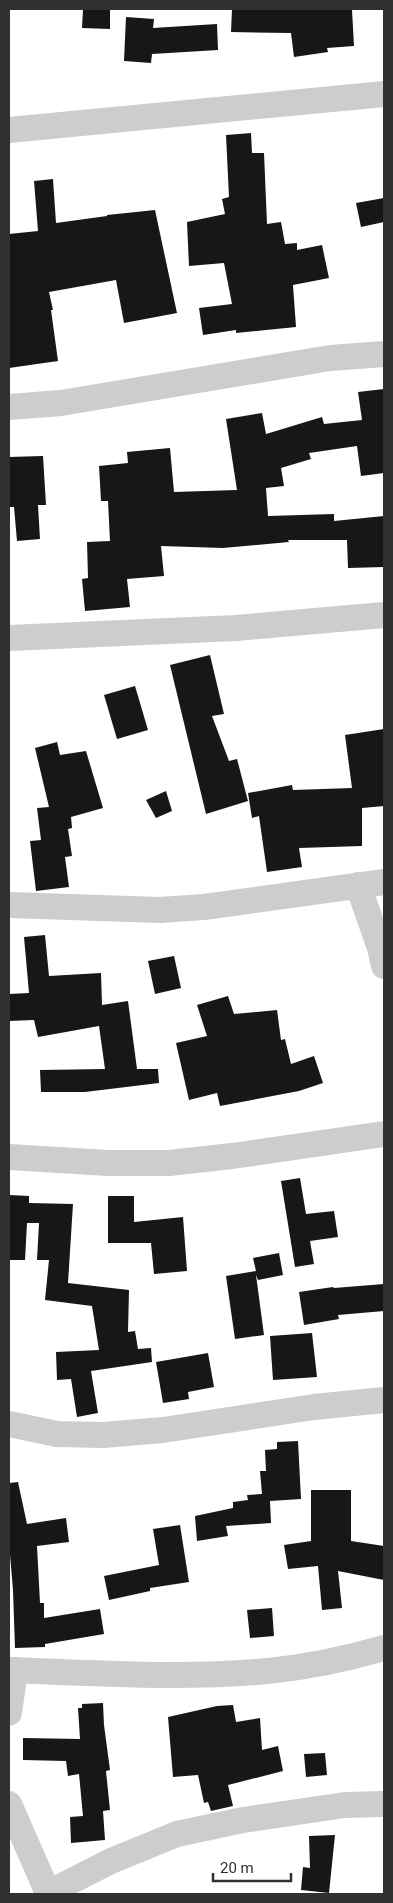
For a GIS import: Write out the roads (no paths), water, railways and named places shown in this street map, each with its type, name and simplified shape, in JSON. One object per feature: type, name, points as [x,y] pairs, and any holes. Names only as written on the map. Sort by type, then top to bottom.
[{"type":"street","points":[[9,130],[384,94]]},
{"type":"street","points":[[9,407],[61,403],[330,358],[384,354]]},
{"type":"street","points":[[9,638],[236,628],[384,615]]},
{"type":"street","points":[[9,905],[169,909],[204,907],[384,882]]},
{"type":"street","points":[[358,885],[380,948],[384,966]]},
{"type":"street","points":[[9,1157],[108,1163],[169,1163],[384,1134]]},
{"type":"street","points":[[9,1424],[57,1434],[103,1435],[164,1430],[314,1408],[384,1400]]},
{"type":"street","points":[[9,1713],[12,1670],[123,1675],[268,1671],[320,1664],[384,1648]]},
{"type":"street","points":[[9,1804],[58,1892],[110,1861],[177,1834],[252,1818],[345,1805],[384,1804]]}]
